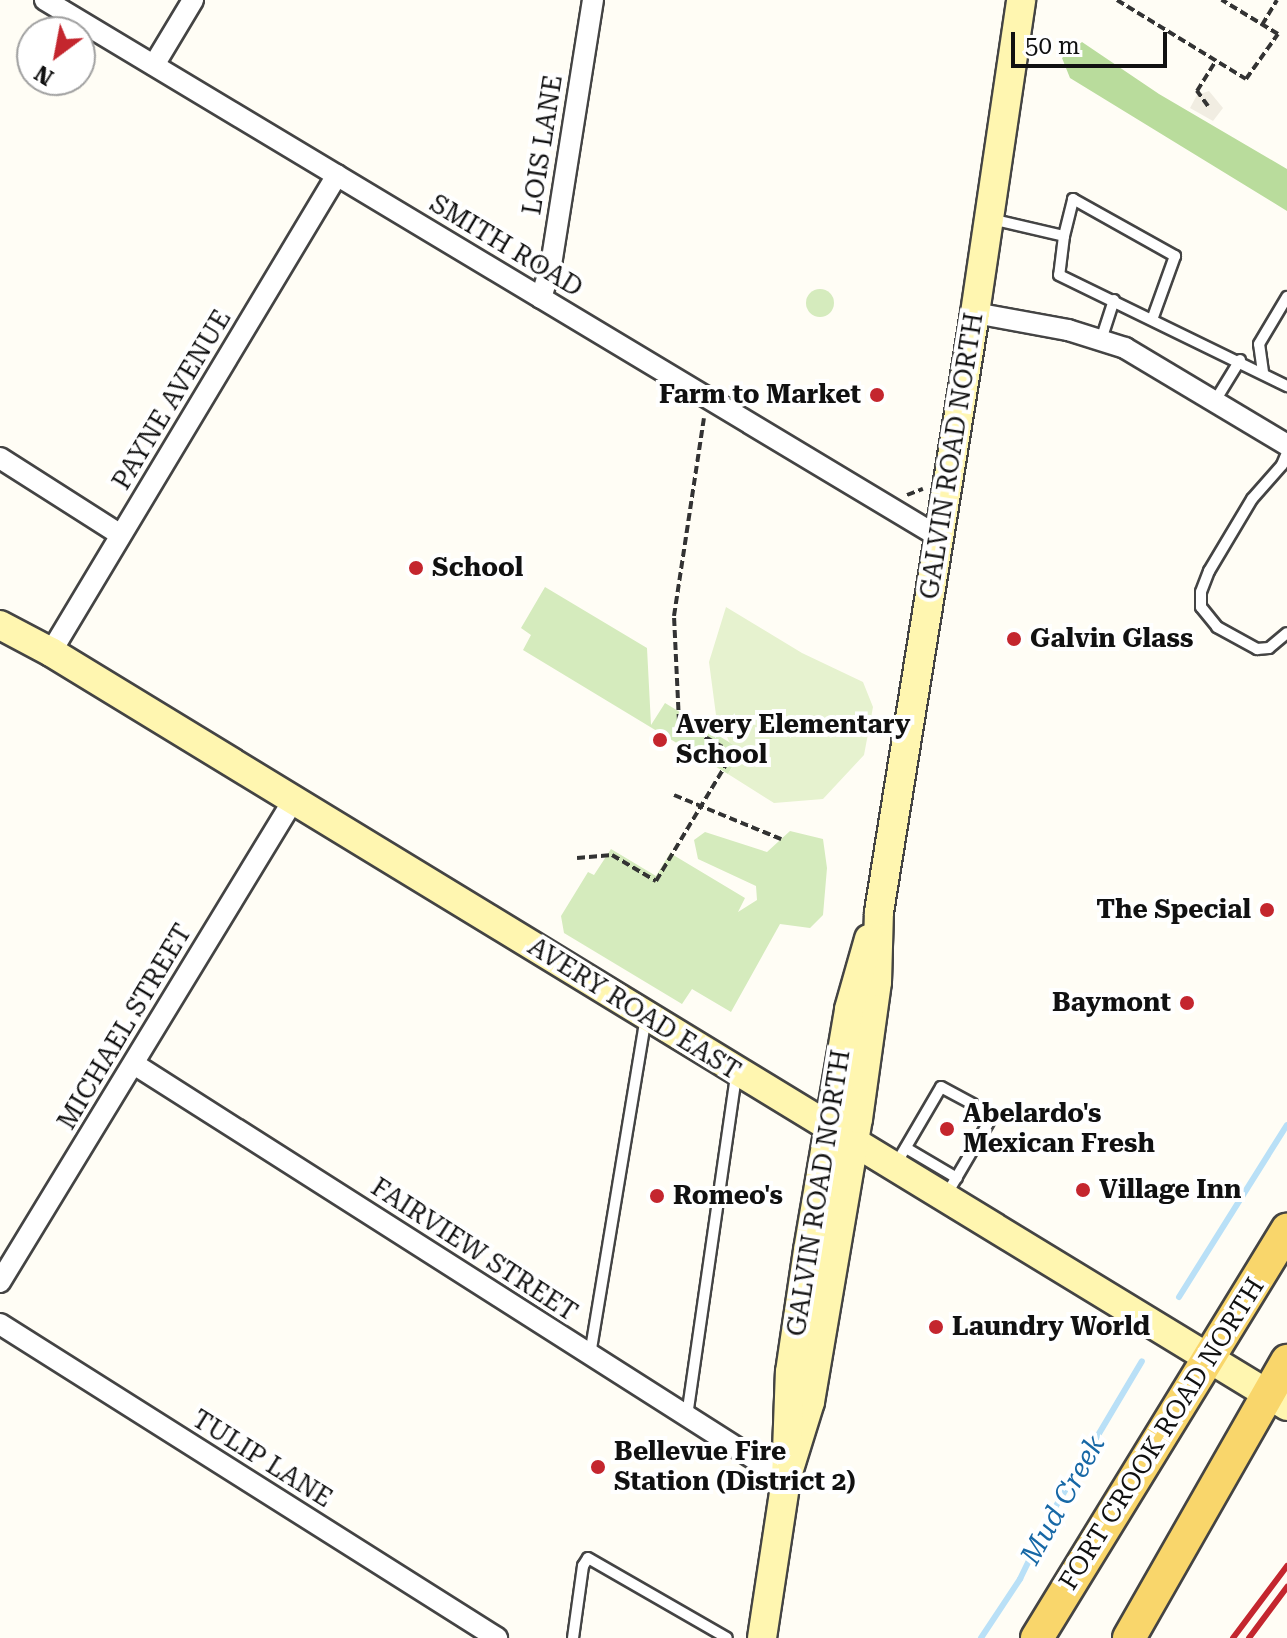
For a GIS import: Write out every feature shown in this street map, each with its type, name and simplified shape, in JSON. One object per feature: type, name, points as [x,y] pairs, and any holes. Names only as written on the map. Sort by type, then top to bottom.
[{"type":"main road","name":"GALVIN ROAD NORTH","points":[[786,1479],[810,1402],[854,1145],[877,982],[879,912],[975,313],[1021,0]]},
{"type":"main road","name":"AVERY ROAD EAST","points":[[0,625],[51,652],[294,799],[854,1145],[900,1158],[950,1188],[1208,1359],[1277,1401]]},
{"type":"main road","name":"GALVIN ROAD NORTH","points":[[762,1638],[786,1479],[790,1372],[828,1129],[849,1009],[879,912]]},
{"type":"main road","name":"FORT CROOK ROAD NORTH","points":[[1037,1638],[1287,1230]]},
{"type":"main road","points":[[1129,1638],[1277,1401],[1287,1361]]},
{"type":"street","name":"SMITH ROAD","points":[[45,0],[939,537]]},
{"type":"street","points":[[154,65],[193,0]]},
{"type":"street","name":"LOIS LANE","points":[[541,298],[551,265],[593,0]]},
{"type":"street","name":"PAYNE AVENUE","points":[[51,652],[337,175]]},
{"type":"street","points":[[975,313],[1068,330],[1138,355],[1287,445]]},
{"type":"street","points":[[0,458],[121,535]]},
{"type":"street","name":"MICHAEL STREET","points":[[0,1282],[294,799]]},
{"type":"street","name":"FAIRVIEW STREET","points":[[134,1064],[786,1479]]},
{"type":"street","name":"TULIP LANE","points":[[0,1324],[497,1638]]},
{"type":"lane","points":[[1153,317],[1175,256],[1073,199],[1059,275],[1153,317],[1287,386]]},
{"type":"lane","points":[[989,218],[1064,236]]},
{"type":"lane","points":[[1263,372],[1259,344],[1287,297]]},
{"type":"lane","points":[[1101,340],[1114,300]]},
{"type":"lane","points":[[1215,401],[1240,360]]},
{"type":"lane","points":[[1287,453],[1282,465],[1252,499],[1209,571],[1201,592],[1201,607],[1217,627],[1257,649],[1269,648],[1287,633]]},
{"type":"lane","points":[[590,1355],[646,1016]]},
{"type":"lane","points":[[687,1416],[737,1072]]},
{"type":"lane","points":[[900,1158],[941,1087],[993,1115],[950,1188]]},
{"type":"lane","points":[[573,1638],[578,1594],[588,1558],[727,1638]]},
{"type":"path","points":[[1117,0],[1246,79],[1278,34],[1222,0]]},
{"type":"path","points":[[1262,25],[1277,0]]},
{"type":"path","points":[[1208,106],[1197,91],[1216,60]]},
{"type":"path","points":[[577,858],[612,855],[656,881],[733,753],[679,722],[674,616],[705,415]]},
{"type":"path","points":[[674,795],[781,839]]},
{"type":"green space","points":[[1082,42],[1159,94],[1287,169],[1287,211],[1070,78],[1062,58]]},
{"type":"green space","points":[[820,289],[830,293],[834,303],[830,313],[820,317],[810,313],[806,303],[810,293]]},
{"type":"green space","points":[[545,587],[647,648],[651,725],[665,703],[742,750],[728,774],[523,650],[531,635],[521,628]]},
{"type":"green space","points":[[726,607],[802,653],[863,682],[873,707],[864,755],[823,799],[774,803],[728,774],[742,751],[730,743],[716,715],[709,662]]},
{"type":"green space","points":[[790,831],[823,839],[827,868],[823,915],[810,928],[780,924],[731,1012],[692,989],[682,1004],[564,933],[561,916],[588,872],[594,875],[611,849],[656,876],[670,853],[745,898],[738,912],[757,900],[756,886],[698,859],[694,840],[705,832],[767,852]]},
{"type":"shaded area","points":[[1209,91],[1223,108],[1213,121],[1190,108],[1197,95]]},
{"type":"waterway","name":"Mud Creek","points":[[1179,1297],[1287,1125]]},
{"type":"waterway","name":"Mud Creek","points":[[981,1638],[1020,1579],[1053,1511],[1142,1361]]},
{"type":"railway","points":[[1233,1638],[1287,1566]]},
{"type":"railway","points":[[1249,1638],[1287,1587]]},
{"type":"place","name":"Farm to Market","points":[[877,395]]},
{"type":"place","name":"School","points":[[416,568]]},
{"type":"place","name":"Galvin Glass","points":[[1014,639]]},
{"type":"place","name":"Avery Elementary School","points":[[660,740]]},
{"type":"place","name":"The Special","points":[[1267,910]]},
{"type":"place","name":"Baymont","points":[[1187,1003]]},
{"type":"place","name":"Abelardo's Mexican Fresh","points":[[947,1129]]},
{"type":"place","name":"Village Inn","points":[[1083,1190]]},
{"type":"place","name":"Romeo's","points":[[657,1196]]},
{"type":"place","name":"Laundry World","points":[[936,1327]]},
{"type":"place","name":"Bellevue Fire Station (District 2)","points":[[598,1467]]}]
